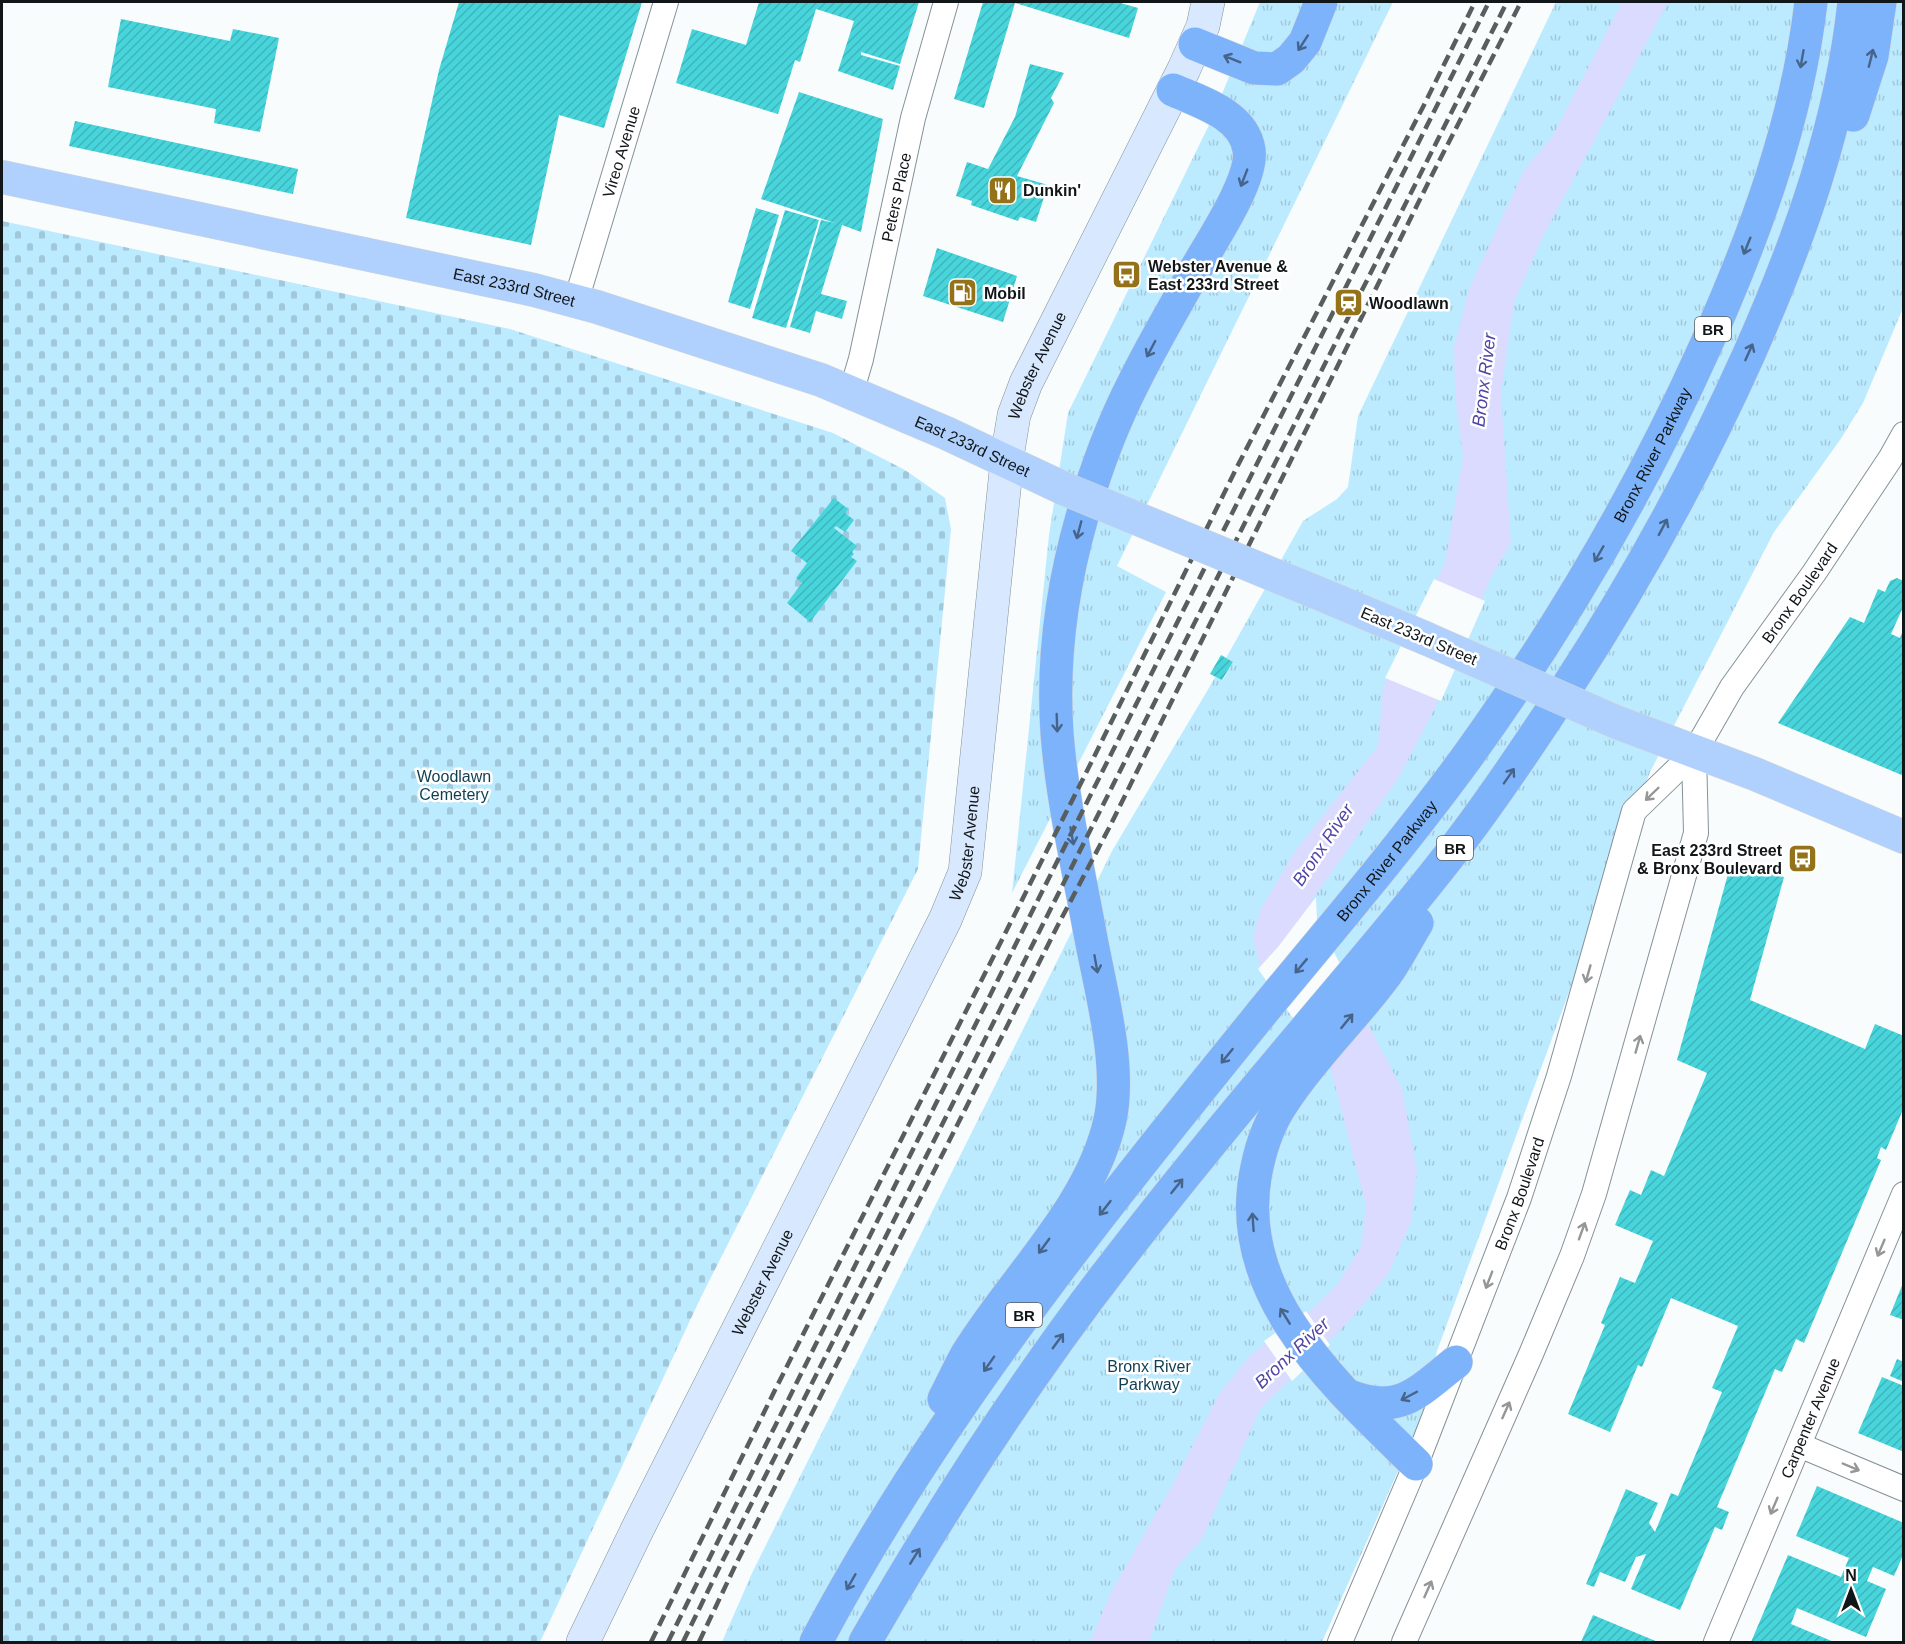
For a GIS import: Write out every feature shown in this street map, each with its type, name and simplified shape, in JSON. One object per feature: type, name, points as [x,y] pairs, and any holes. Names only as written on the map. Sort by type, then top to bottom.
[{"type":"highway","points":[[1195,44],[1254,68],[1276,69],[1292,59],[1305,42],[1321,2]]},
{"type":"highway","name":"Bronx River Parkway","points":[[816,1642],[867,1554],[964,1399],[1018,1323],[1071,1251],[1442,791],[1505,703],[1569,606],[1637,487],[1706,345],[1745,252],[1765,199],[1791,110],[1812,2]]},
{"type":"highway","name":"BR","points":[[865,1642],[956,1488],[1060,1337],[1116,1262],[1301,1056],[1379,963],[1535,737],[1591,650],[1679,497],[1721,415],[1776,291],[1808,208],[1822,164],[1838,97],[1854,2]]},
{"type":"highway","points":[[1808,208],[1858,104],[1872,56],[1880,2]]},
{"type":"highway","points":[[867,1554],[967,1354],[1055,1231],[1084,1185],[1100,1153],[1110,1119],[1113,1084],[1109,1039],[1062,778],[1057,730],[1057,676],[1066,584],[1078,530],[1101,459],[1134,381],[1235,199],[1249,164],[1249,146],[1237,123],[1212,108],[1173,90]]},
{"type":"highway","points":[[1301,1056],[1289,1094],[1262,1145],[1253,1195],[1255,1245],[1272,1294],[1295,1331],[1347,1395],[1416,1464]]},
{"type":"highway","points":[[1347,1395],[1361,1401],[1380,1404],[1401,1401],[1420,1391],[1456,1362]]},
{"type":"main road","name":"Webster Avenue","points":[[583,1642],[641,1521],[945,920],[965,872],[1014,414],[1026,382],[1195,44],[1203,26],[1208,2]]},
{"type":"main road","name":"East 233rd Street","points":[[2,177],[523,287],[576,301],[809,376],[946,433],[1007,464],[1065,489],[1414,633],[1616,722],[1755,774],[1904,837]]},
{"type":"street","name":"Vireo Avenue","points":[[576,301],[666,2]]},
{"type":"street","name":"Peters Place","points":[[851,393],[861,359],[913,118],[946,2]]},
{"type":"street","name":"Bronx Boulevard","points":[[1340,1642],[1416,1464],[1506,1235],[1545,1120],[1634,811],[1694,753],[1732,687],[1897,461],[1904,434]]},
{"type":"street","points":[[1404,1642],[1531,1354],[1572,1256],[1594,1194],[1696,833],[1694,753]]},
{"type":"street","name":"Carpenter Avenue","points":[[1716,1642],[1904,1194]]},
{"type":"street","points":[[1799,1446],[1904,1490]]},
{"type":"green space","points":[[1260,2],[1393,2],[1117,566],[1166,592],[1012,893],[1049,535],[1068,413],[1210,123]]},
{"type":"green space","name":"Bronx River Parkway","points":[[1556,2],[1903,2],[1903,308],[1863,403],[1840,440],[1774,532],[1650,772],[1437,1351],[1423,1415],[1322,1642],[722,1642],[752,1573],[1112,851],[1216,676],[1223,680],[1233,662],[1226,658],[1303,521],[1337,499],[1348,487],[1358,416]]},
{"type":"green space","name":"Woodlawn Cemetery","points":[[2,221],[510,329],[833,433],[905,470],[945,498],[951,529],[918,869],[701,1297],[540,1642],[2,1642]]},
{"type":"water","name":"Bronx River","points":[[1622,2],[1668,2],[1543,236],[1514,302],[1501,394],[1511,543],[1491,577],[1435,708],[1397,780],[1312,900],[1314,921],[1402,1089],[1417,1170],[1411,1222],[1388,1274],[1352,1318],[1260,1409],[1202,1539],[1175,1569],[1149,1642],[1090,1642],[1111,1592],[1173,1484],[1219,1394],[1251,1354],[1309,1312],[1337,1285],[1361,1247],[1366,1205],[1330,1066],[1261,969],[1253,938],[1260,910],[1295,851],[1378,746],[1383,688],[1445,563],[1463,457],[1455,394],[1454,347],[1469,289],[1524,170],[1552,137]]},
{"type":"pier","points":[[1434,579],[1485,601],[1441,701],[1385,678]]},
{"type":"pier","points":[[1316,897],[1317,920],[1366,1013],[1325,1063],[1258,969]]},
{"type":"pier","points":[[1306,1311],[1330,1345],[1292,1381],[1264,1341]]},
{"type":"building","points":[[459,2],[642,2],[604,128],[559,115],[531,245],[406,218],[439,70]]},
{"type":"building","points":[[759,2],[919,2],[900,64],[861,52],[861,55],[900,66],[893,90],[838,71],[854,21],[816,9],[800,62],[795,60],[778,114],[676,83],[692,29],[746,45]]},
{"type":"building","points":[[983,2],[1117,2],[1138,8],[1129,38],[1015,3],[984,108],[954,99]]},
{"type":"building","points":[[121,19],[230,41],[233,29],[279,38],[260,132],[214,123],[216,109],[108,87]]},
{"type":"building","points":[[1030,64],[1064,73],[1051,98],[1054,103],[1017,176],[1048,185],[1036,222],[1020,217],[1018,221],[971,205],[972,201],[956,196],[967,162],[988,169],[1015,117]]},
{"type":"building","points":[[799,92],[883,119],[861,232],[842,225],[821,294],[847,301],[842,319],[816,311],[810,333],[790,327],[821,220],[835,223],[761,199]]},
{"type":"building","points":[[75,121],[298,169],[293,194],[69,146]]},
{"type":"building","points":[[756,208],[779,215],[750,309],[728,302]]},
{"type":"building","points":[[785,210],[819,220],[786,328],[752,318]]},
{"type":"building","points":[[937,248],[1017,276],[1003,322],[923,296]]},
{"type":"building","points":[[834,498],[848,509],[845,513],[854,520],[845,532],[836,526],[834,528],[857,546],[851,557],[857,561],[810,622],[787,603],[802,583],[796,578],[807,563],[791,551]]},
{"type":"building","points":[[1897,578],[1904,581],[1904,605],[1891,634],[1900,638],[1904,628],[1904,776],[1778,723],[1850,617],[1864,623],[1878,589],[1885,592],[1890,581]]},
{"type":"building","points":[[1221,655],[1233,662],[1222,680],[1210,674]]},
{"type":"building","points":[[1731,863],[1784,877],[1750,1000],[1865,1049],[1875,1024],[1904,1036],[1904,1107],[1886,1150],[1881,1147],[1877,1158],[1881,1160],[1804,1343],[1796,1339],[1782,1372],[1775,1369],[1717,1507],[1729,1512],[1722,1530],[1715,1527],[1680,1610],[1631,1589],[1646,1554],[1636,1557],[1625,1582],[1600,1572],[1594,1587],[1586,1584],[1626,1489],[1658,1503],[1649,1523],[1655,1532],[1671,1493],[1678,1496],[1722,1392],[1712,1388],[1738,1326],[1671,1298],[1642,1367],[1638,1365],[1610,1432],[1568,1414],[1605,1325],[1601,1323],[1620,1277],[1635,1283],[1653,1241],[1615,1225],[1630,1190],[1641,1195],[1651,1170],[1664,1176],[1707,1073],[1677,1060]]},
{"type":"building","points":[[1904,1283],[1904,1320],[1890,1315]]},
{"type":"building","points":[[1897,1359],[1904,1362],[1904,1382],[1890,1376]]},
{"type":"building","points":[[1882,1377],[1904,1386],[1904,1452],[1858,1433]]},
{"type":"building","points":[[1817,1486],[1904,1523],[1904,1553],[1894,1576],[1873,1567],[1867,1581],[1886,1589],[1866,1637],[1797,1608],[1791,1624],[1834,1642],[1751,1642],[1788,1555],[1841,1577],[1849,1558],[1796,1536]]},
{"type":"building","points":[[1593,1615],[1658,1642],[1581,1642]]},
{"type":"railway","points":[[651,1642],[1237,467],[1475,2]]},
{"type":"railway","points":[[668,1642],[1489,2]]},
{"type":"railway","points":[[683,1642],[1507,2]]},
{"type":"railway","points":[[699,1642],[736,1564],[1109,828],[1433,173],[1521,2]]},
{"type":"place","name":"Dunkin'","points":[[1002,190]]},
{"type":"place","name":"Webster Avenue & East 233rd Street","points":[[1127,275]]},
{"type":"place","name":"Mobil","points":[[963,293]]},
{"type":"place","name":"Woodlawn","points":[[1348,303]]},
{"type":"place","name":"East 233rd Street & Bronx Boulevard","points":[[1803,859]]}]
